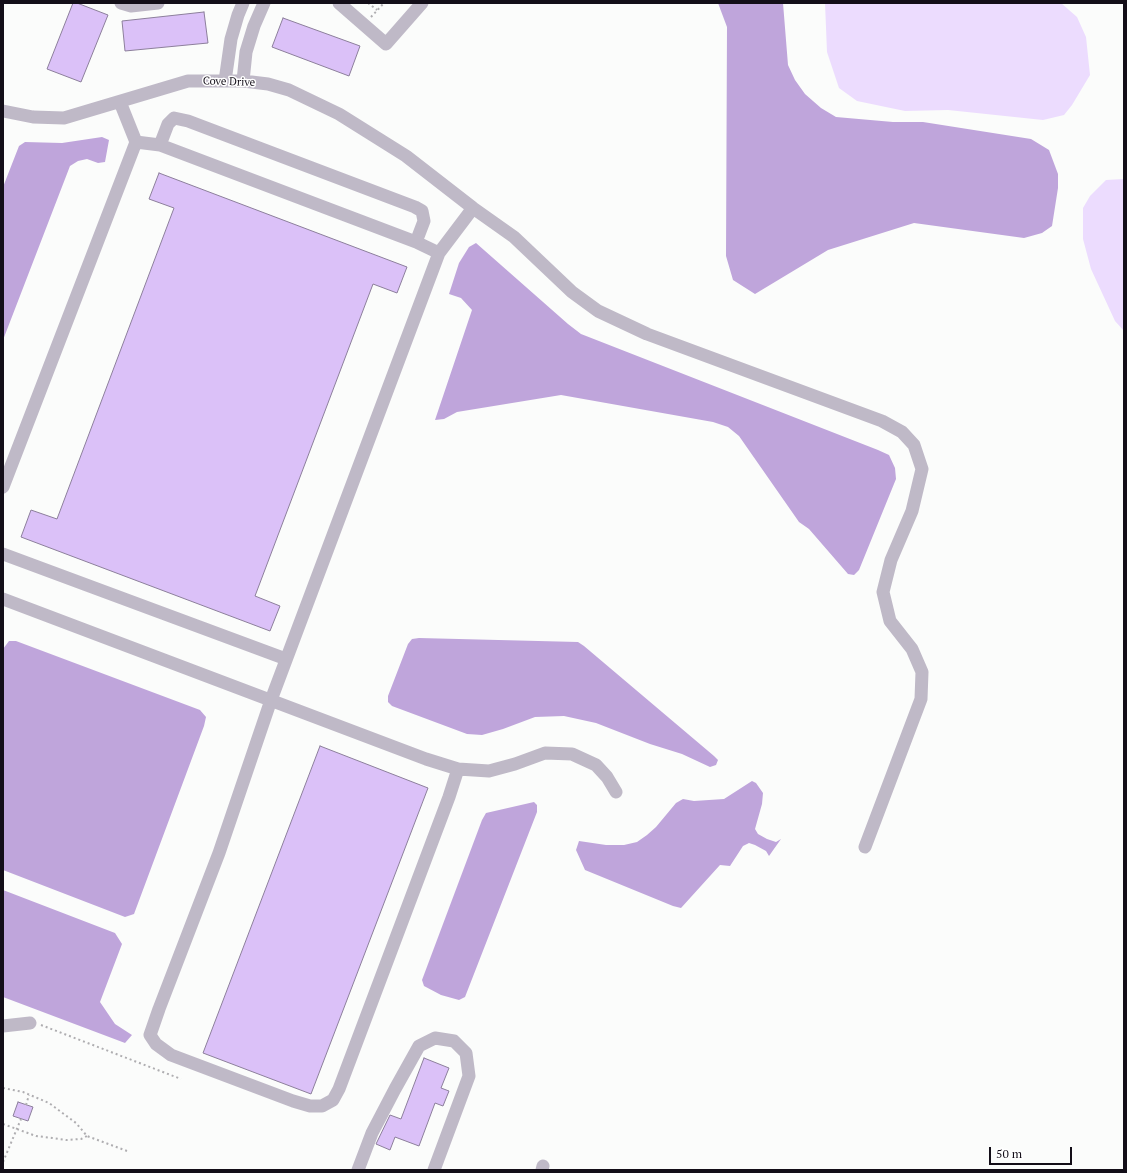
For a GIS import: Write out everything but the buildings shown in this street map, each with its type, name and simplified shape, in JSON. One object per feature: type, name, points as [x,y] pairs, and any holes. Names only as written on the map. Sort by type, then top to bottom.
[{"type":"street","points":[[121,3],[131,6],[158,3]]},
{"type":"street","points":[[224,81],[231,39],[243,3]]},
{"type":"street","points":[[243,81],[246,52],[254,26],[264,3]]},
{"type":"street","points":[[339,3],[386,44],[422,3]]},
{"type":"street","name":"Cove Drive","points":[[3,111],[33,117],[64,118],[188,81],[243,81],[268,84],[289,90],[339,114],[406,156],[473,208],[514,237],[572,292],[598,311],[647,334],[882,421],[902,432],[914,445],[922,469],[912,511],[891,560],[883,592],[890,621],[912,649],[922,672],[921,698],[865,847]]},
{"type":"street","points":[[3,487],[136,142],[120,102]]},
{"type":"street","points":[[160,145],[168,124],[174,118],[188,121],[210,129],[415,207],[422,211],[424,221],[416,242]]},
{"type":"street","points":[[136,142],[160,145],[416,242],[439,253]]},
{"type":"street","points":[[458,769],[447,805],[340,1089],[333,1100],[322,1106],[310,1106],[293,1101],[171,1055],[156,1044],[150,1035],[159,1009],[219,853],[286,659],[439,253],[473,208]]},
{"type":"street","points":[[3,554],[286,659]]},
{"type":"street","points":[[3,599],[426,759],[458,769],[489,771],[515,764],[545,753],[572,754],[596,765],[607,777],[616,792]]},
{"type":"street","points":[[3,1026],[30,1023]]},
{"type":"street","points":[[358,1170],[372,1134],[395,1088],[419,1046],[435,1038],[454,1041],[466,1053],[469,1076],[434,1170]]},
{"type":"path","points":[[368,3],[377,10]]},
{"type":"path","points":[[364,25],[384,3]]},
{"type":"path","points":[[30,1023],[40,1025],[181,1079]]},
{"type":"path","points":[[3,1088],[29,1095],[49,1103],[76,1123],[87,1136],[127,1151]]},
{"type":"path","points":[[26,1105],[29,1095]]},
{"type":"path","points":[[3,1162],[21,1119]]},
{"type":"path","points":[[3,1124],[36,1136],[66,1140],[81,1139],[87,1136]]},
{"type":"shaded area","points":[[718,3],[783,3],[788,65],[795,80],[805,94],[821,108],[836,117],[893,122],[923,122],[1031,139],[1049,150],[1058,174],[1058,188],[1052,226],[1042,233],[1024,238],[914,223],[828,250],[755,294],[733,280],[726,256],[727,27]]},
{"type":"shaded area","points":[[825,3],[1061,3],[1077,17],[1086,37],[1090,75],[1072,105],[1064,115],[1043,120],[948,110],[905,111],[857,101],[839,88],[827,52]]},
{"type":"shaded area","points":[[102,137],[109,140],[105,162],[98,163],[87,159],[78,161],[70,166],[3,340],[3,187],[19,146],[25,142],[62,143]]},
{"type":"shaded area","points":[[1124,179],[1124,331],[1115,321],[1091,269],[1083,239],[1083,208],[1090,196],[1106,180]]},
{"type":"shaded area","points":[[476,243],[581,334],[889,455],[895,468],[896,479],[859,570],[854,575],[848,574],[809,529],[799,522],[739,436],[728,427],[713,422],[561,395],[457,412],[444,419],[435,420],[472,310],[461,298],[449,294],[459,263],[469,247]]},
{"type":"shaded area","points":[[412,639],[578,642],[714,756],[718,760],[716,765],[710,767],[682,754],[650,744],[596,723],[564,716],[535,717],[482,735],[467,734],[392,706],[388,702],[388,696],[408,644]]},
{"type":"shaded area","points":[[9,641],[16,641],[200,710],[206,717],[204,726],[134,914],[125,917],[3,870],[3,649]]},
{"type":"shaded area","points":[[752,781],[756,783],[763,793],[762,804],[755,829],[758,834],[767,839],[776,842],[781,839],[769,856],[766,851],[755,845],[749,843],[743,846],[730,866],[720,865],[681,908],[585,870],[576,850],[579,841],[606,845],[624,845],[637,842],[656,827],[676,803],[683,799],[694,801],[724,799]]},
{"type":"shaded area","points":[[534,802],[537,805],[537,812],[465,997],[459,1000],[441,995],[424,986],[422,980],[482,820],[486,813]]},
{"type":"shaded area","points":[[3,890],[115,933],[122,944],[100,1002],[115,1024],[132,1035],[125,1043],[3,997]]}]
